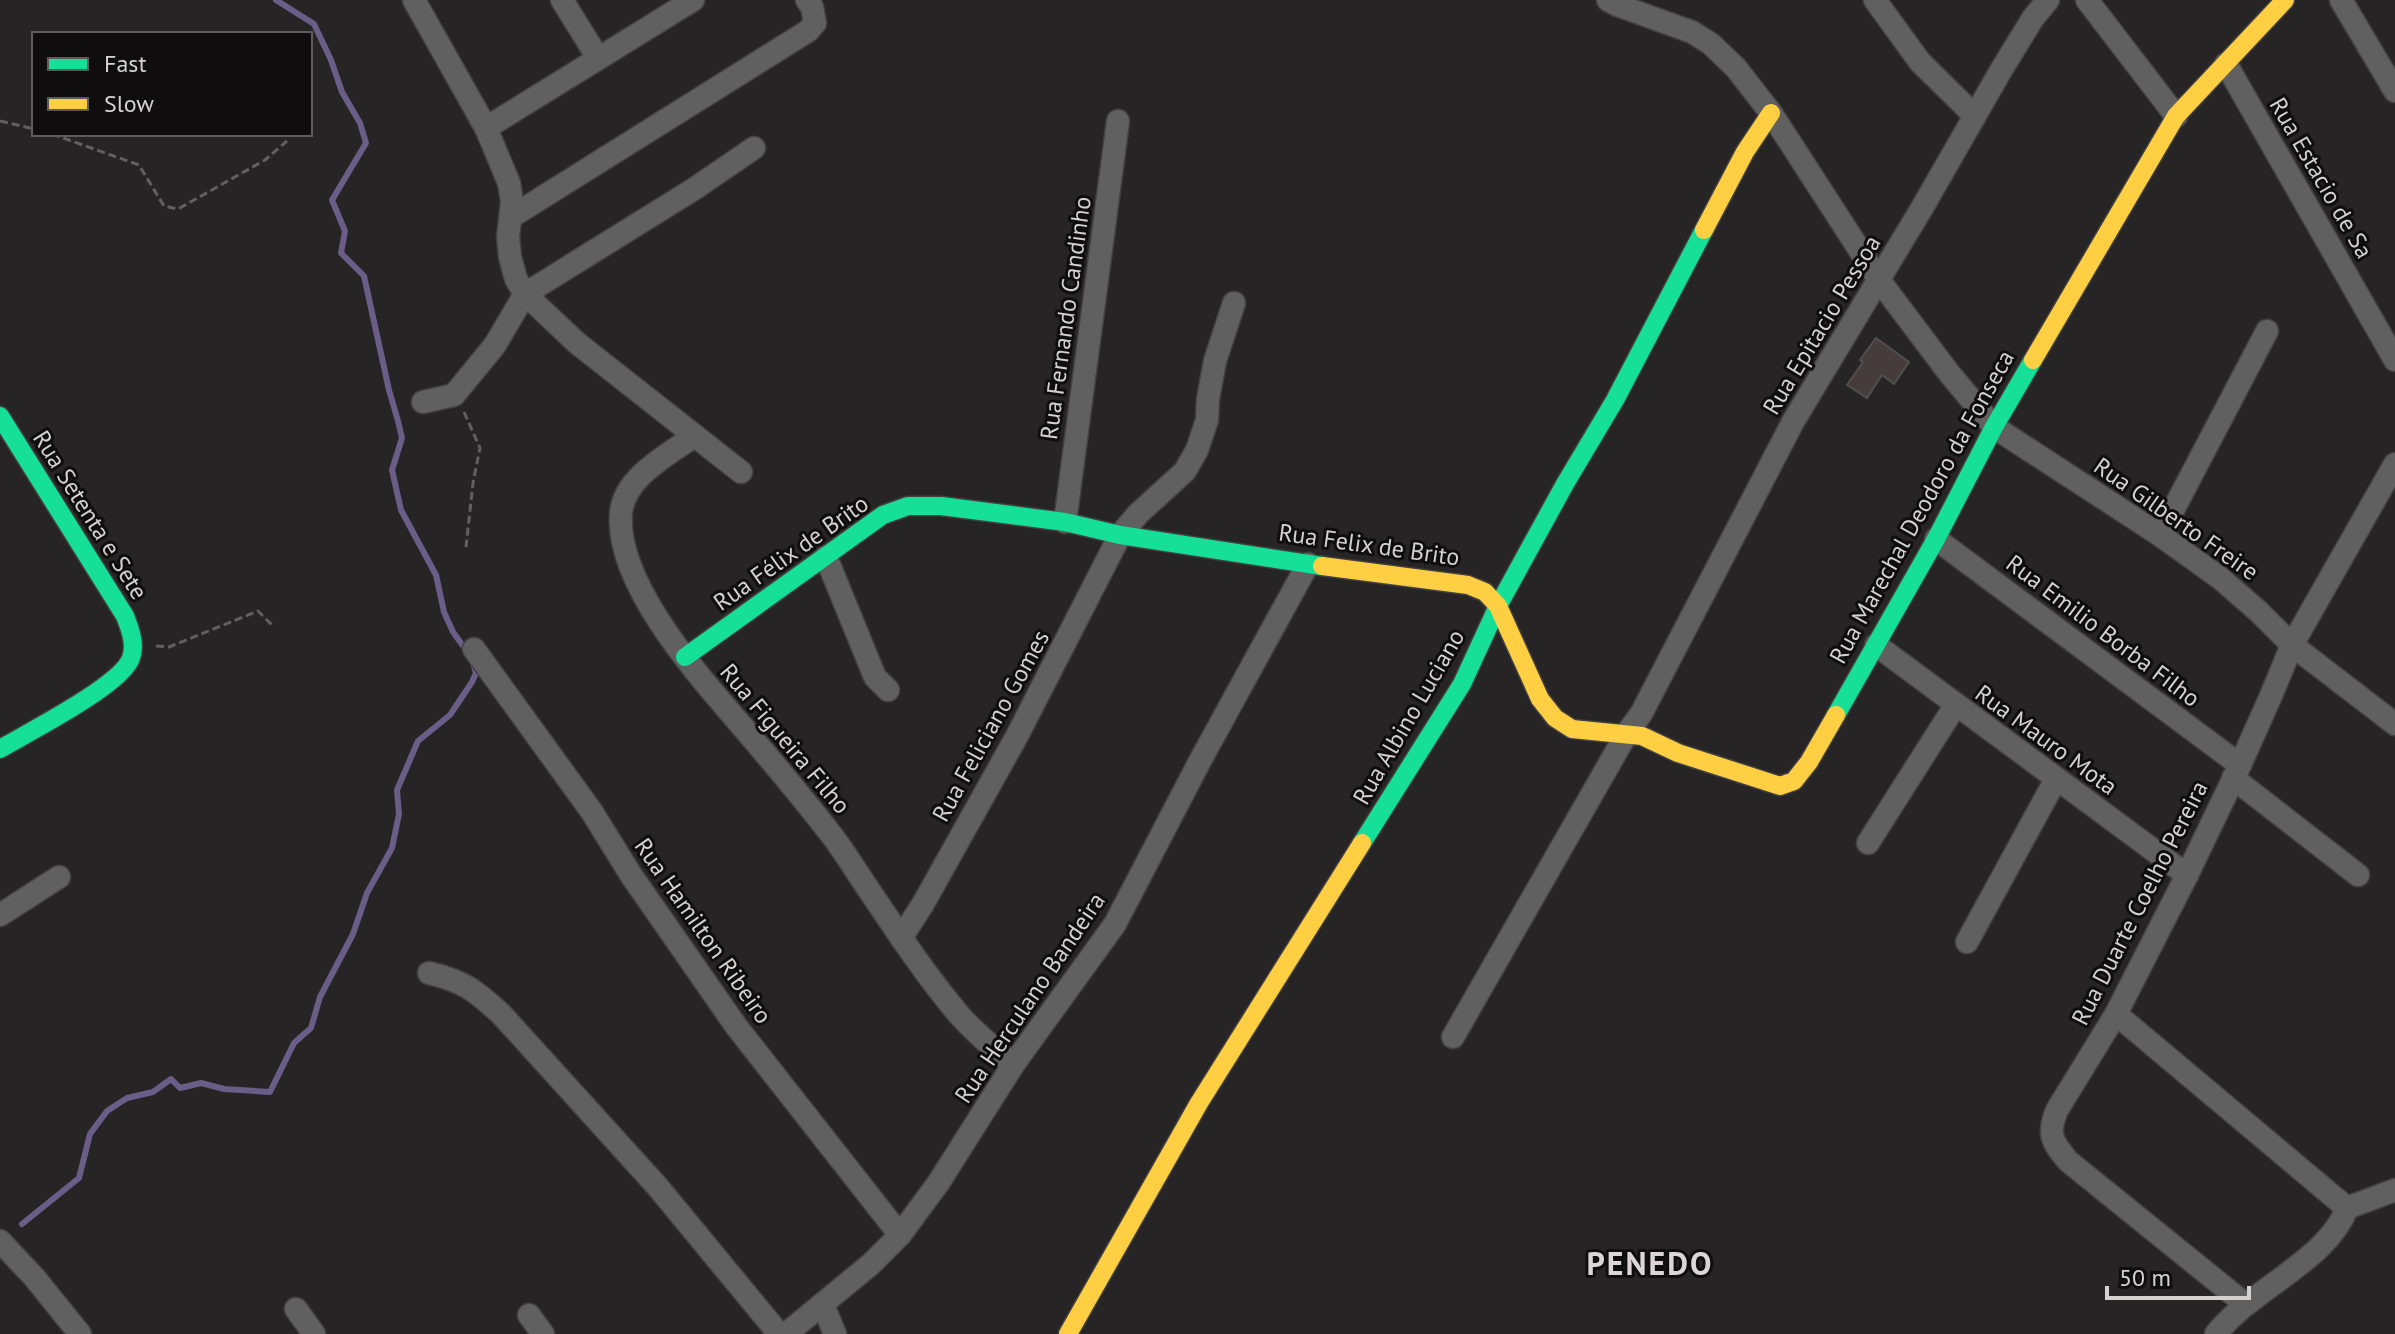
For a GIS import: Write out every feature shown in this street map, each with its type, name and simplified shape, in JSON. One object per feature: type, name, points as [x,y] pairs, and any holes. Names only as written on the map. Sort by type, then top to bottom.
[{"type":"street","points":[[414,0],[486,128],[509,183],[512,202],[508,237],[510,257],[516,279],[525,294],[577,343],[741,472]]},
{"type":"street","points":[[562,0],[598,58]]},
{"type":"street","points":[[486,128],[693,0]]},
{"type":"street","points":[[511,217],[813,27],[814,16],[807,0]]},
{"type":"street","name":"Rua Gilberto Freire","points":[[1608,0],[1670,23],[1711,44],[1736,68],[1771,113],[1879,280],[1994,427],[2160,535],[2220,578],[2292,645],[2395,724]]},
{"type":"street","points":[[1875,0],[1920,62],[1975,116]]},
{"type":"street","name":"Rua Epitacio Pessoa","points":[[1634,734],[1655,685],[1794,420],[2033,18],[2048,0]]},
{"type":"street","points":[[2087,0],[2176,116]]},
{"type":"street","name":"Rua Marechal Deodoro da Fonseca","points":[[1634,734],[1752,779],[1780,786],[1798,776],[1809,762],[1936,539],[1994,427],[2176,116],[2285,0]]},
{"type":"street","points":[[2341,0],[2395,91]]},
{"type":"street","name":"Rua Estacio de Sa","points":[[2226,64],[2395,360]]},
{"type":"street","name":"Rua Albino Luciano","points":[[1068,1334],[1199,1103],[1462,684],[1498,606],[1615,400],[1745,152],[1771,113]]},
{"type":"street","name":"Rua Fernando Candinho","points":[[1065,522],[1118,121]]},
{"type":"street","points":[[423,402],[454,395],[495,345],[525,294],[754,148]]},
{"type":"street","name":"Rua Feliciano Gomes","points":[[901,938],[1017,736],[1120,535],[1185,471],[1197,450],[1207,420],[1215,361],[1234,303]]},
{"type":"street","points":[[2160,535],[2267,331]]},
{"type":"street","name":"Rua Setenta e Sete","points":[[0,416],[125,616],[133,648]]},
{"type":"street","name":"Rua Figueira Filho","points":[[694,436],[636,481],[624,497],[621,530],[634,575],[651,610],[703,683],[832,836],[901,938],[958,1013],[1013,1065]]},
{"type":"street","name":"Rua Duarte Coelho Pereira","points":[[2245,1304],[2068,1161],[2052,1140],[2051,1123],[2116,1014],[2187,875],[2292,645],[2395,464]]},
{"type":"street","name":"Rua Félix de Brito","points":[[685,657],[883,515],[908,506],[941,506],[1065,522],[1120,535]]},
{"type":"street","name":"Rua Felix de Brito","points":[[1120,535],[1468,585],[1485,592],[1498,606]]},
{"type":"street","name":"Rua Emilio Borba Filho","points":[[1936,539],[2236,772],[2358,875]]},
{"type":"street","points":[[826,557],[875,677],[888,690]]},
{"type":"street","name":"Rua Herculano Bandeira","points":[[786,1334],[871,1264],[900,1235],[939,1182],[1013,1065],[1115,924],[1308,564]]},
{"type":"street","points":[[1453,1037],[1634,734],[1572,729],[1555,718],[1540,699],[1498,606]]},
{"type":"street","name":"Rua Mauro Mota","points":[[1876,645],[2187,875]]},
{"type":"street","points":[[0,749],[111,682],[128,665],[133,648]]},
{"type":"street","name":"Rua Hamilton Ribeiro","points":[[474,649],[592,812],[631,875],[736,1026],[900,1235]]},
{"type":"street","points":[[1868,843],[1955,706]]},
{"type":"street","points":[[1967,942],[2056,779]]},
{"type":"street","points":[[0,915],[59,877]]},
{"type":"street","points":[[429,973],[456,980],[477,992],[501,1014],[657,1186],[779,1334]]},
{"type":"street","points":[[2116,1014],[2347,1208]]},
{"type":"street","points":[[2216,1334],[2227,1319],[2277,1283],[2336,1232],[2347,1208],[2395,1190]]},
{"type":"street","points":[[0,1241],[80,1334]]},
{"type":"street","points":[[823,1305],[835,1334]]},
{"type":"street","points":[[296,1309],[314,1334]]},
{"type":"street","points":[[529,1315],[543,1334]]},
{"type":"path","points":[[0,121],[32,129]]},
{"type":"path","points":[[58,136],[139,165],[164,206],[178,209],[265,160],[287,141]]},
{"type":"path","points":[[454,395],[480,448],[466,547]]},
{"type":"path","points":[[133,648],[152,645],[169,647],[258,611],[272,625]]},
{"type":"building","points":[[1876,338],[1909,362],[1894,384],[1882,375],[1867,398],[1847,385]]},
{"type":"waterway","points":[[276,0],[314,24],[342,92],[360,123],[366,143],[332,200],[345,231],[341,253],[364,276],[402,438],[392,470],[401,510],[436,575],[444,612],[466,650]]},
{"type":"waterway","points":[[22,1224],[79,1178],[90,1134],[107,1111],[127,1098],[153,1092],[171,1079],[180,1088],[201,1083],[224,1089],[270,1092],[294,1043],[311,1028],[320,997],[353,934],[367,893],[392,848],[399,814],[397,790],[418,741],[450,715],[476,673],[473,663]]},
{"type":"traffic: fast","points":[[1362,843],[1462,684],[1498,606],[1615,400],[1704,230]]},
{"type":"traffic: fast","points":[[1836,715],[2033,360]]},
{"type":"traffic: fast","points":[[0,416],[125,616],[133,647],[124,669],[111,681],[72,708],[0,749]]},
{"type":"traffic: fast","points":[[685,657],[883,515],[908,506],[941,506],[1065,522],[1120,535],[1322,566]]},
{"type":"traffic: slow","points":[[2033,360],[2176,116],[2285,0]]},
{"type":"traffic: slow","points":[[1704,230],[1745,152],[1771,113]]},
{"type":"traffic: slow","points":[[1322,566],[1468,585],[1485,592],[1498,606],[1540,699],[1555,718],[1572,729],[1642,736],[1678,753],[1780,786],[1794,781],[1809,762],[1836,715]]},
{"type":"traffic: slow","points":[[1068,1334],[1199,1103],[1362,843]]},
{"type":"district","name":"PENEDO","points":[[1650,1264]]}]
